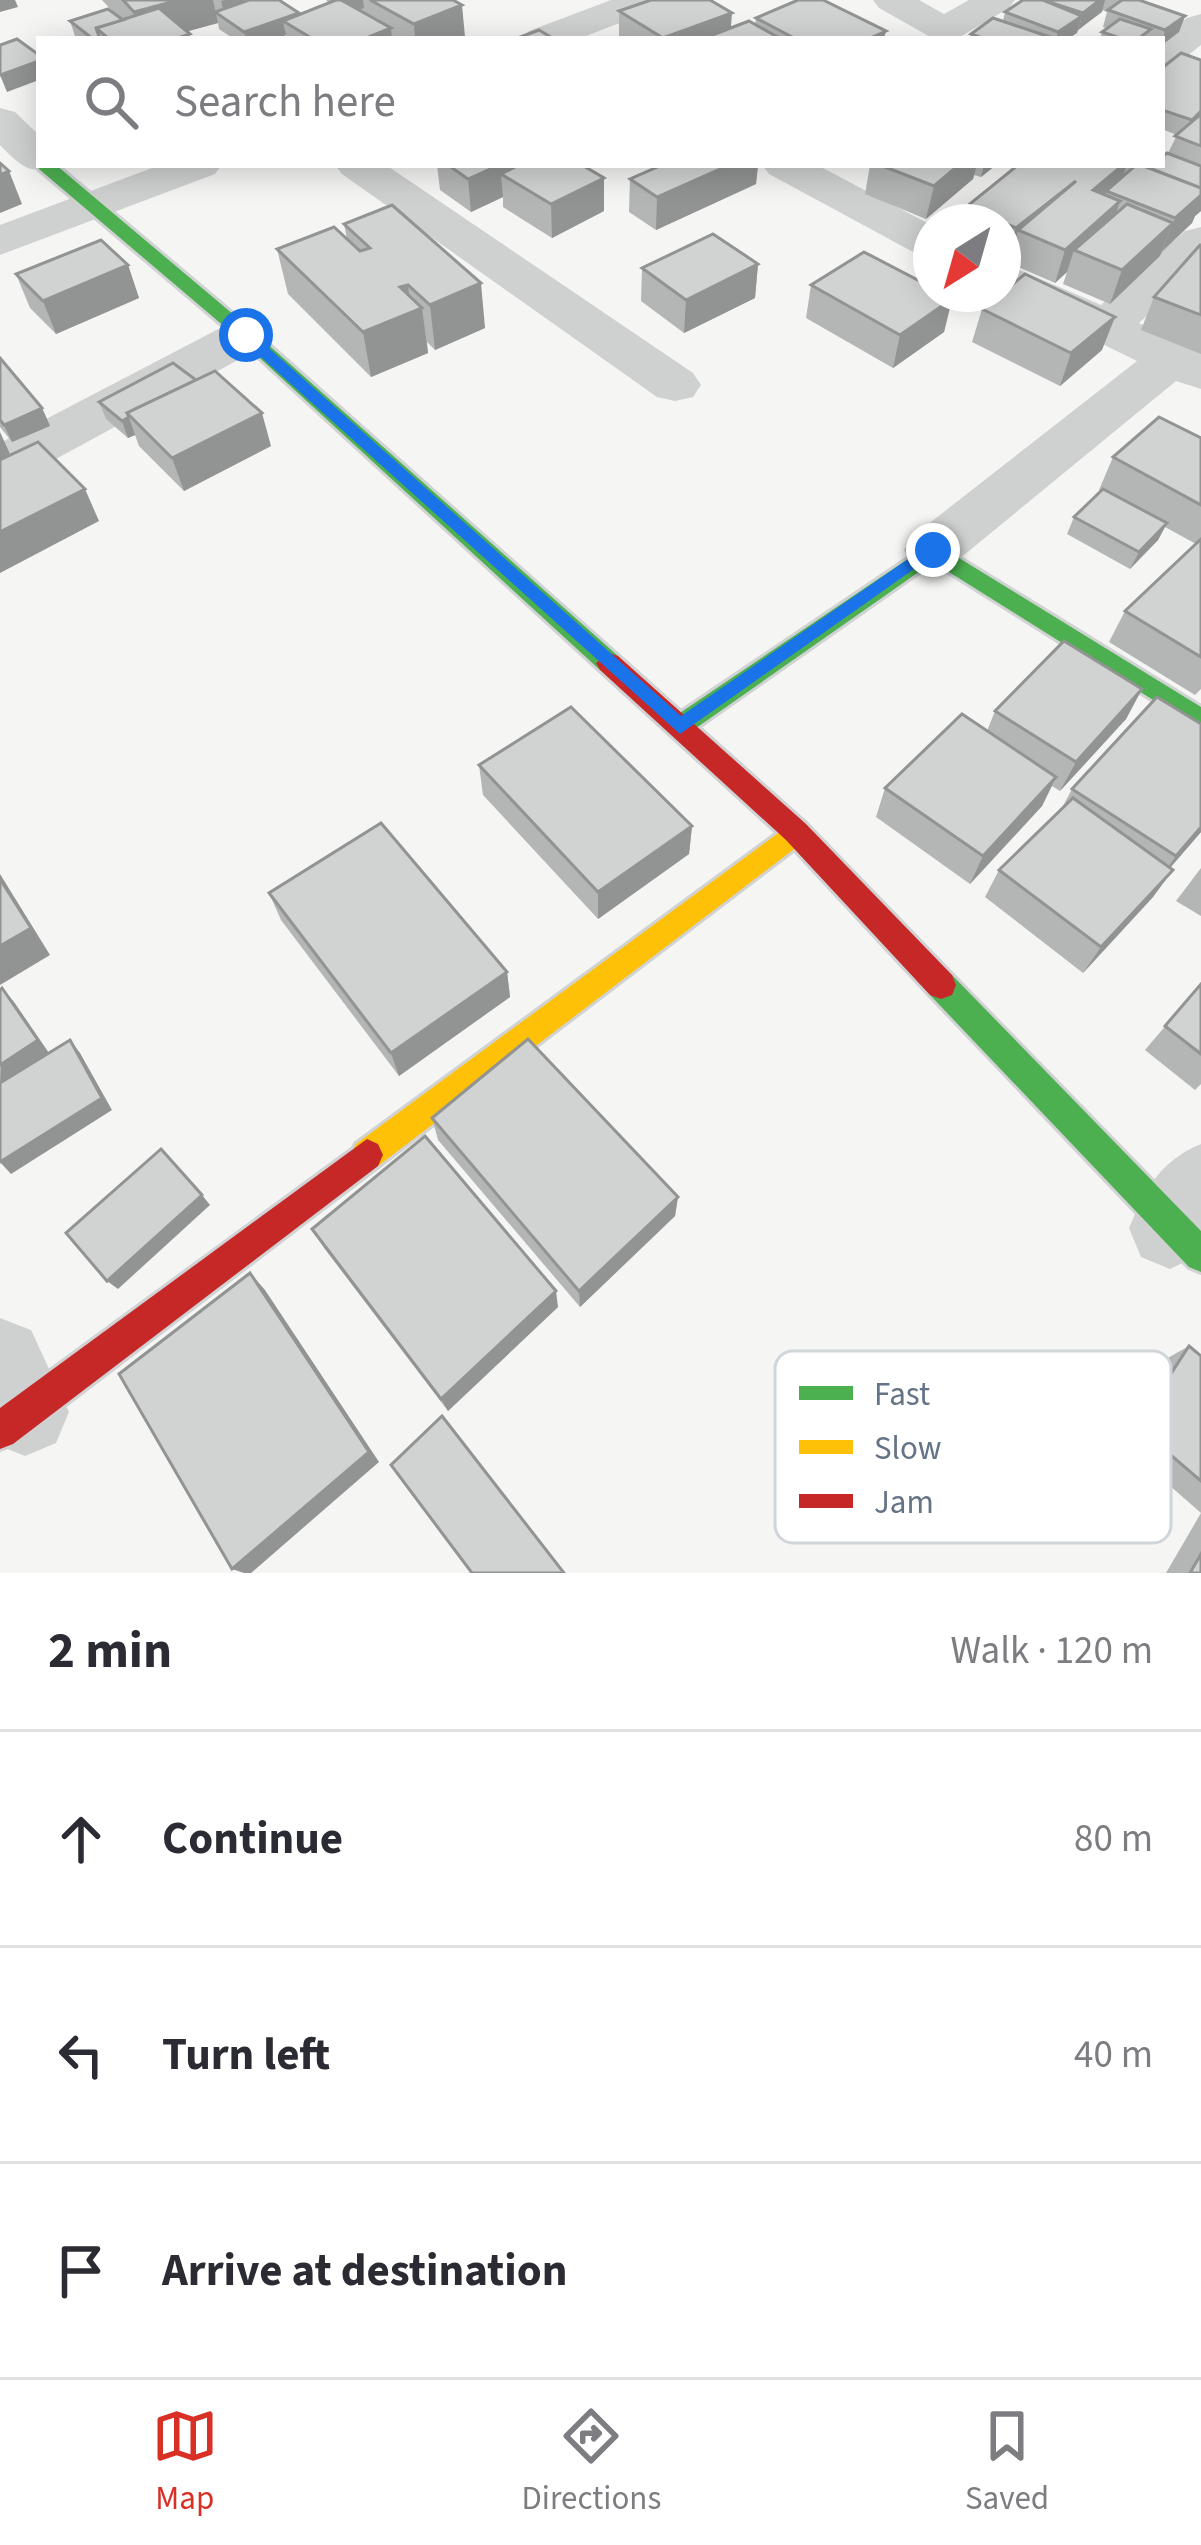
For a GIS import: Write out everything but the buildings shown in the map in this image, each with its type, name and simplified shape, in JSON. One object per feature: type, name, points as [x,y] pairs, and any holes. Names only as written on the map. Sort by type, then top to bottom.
[{"type":"street","points":[[553,36],[646,0]]},
{"type":"street","points":[[892,0],[944,31],[996,0]]},
{"type":"street","points":[[1165,55],[1201,26]]},
{"type":"street","points":[[51,168],[246,335],[796,832],[1191,1222]]},
{"type":"street","points":[[0,241],[192,168]]},
{"type":"street","points":[[361,168],[675,385]]},
{"type":"street","points":[[791,168],[913,219]]},
{"type":"street","points":[[1107,326],[1201,241]]},
{"type":"street","points":[[680,726],[1186,366],[1021,285]]},
{"type":"street","points":[[0,466],[246,335]]},
{"type":"street","points":[[933,550],[1201,720]]},
{"type":"street","points":[[8,1401],[796,832]]},
{"type":"traffic: fast","points":[[49,168],[246,335],[609,663]]},
{"type":"traffic: fast","points":[[680,726],[933,550],[1201,720]]},
{"type":"traffic: fast","points":[[941,985],[1201,1255]]},
{"type":"traffic: slow","points":[[367,1155],[796,832]]},
{"type":"traffic: jam","points":[[609,663],[796,832],[941,985]]},
{"type":"traffic: jam","points":[[0,1431],[367,1155]]},
{"type":"route","points":[[246,335],[680,726],[933,550]]}]
